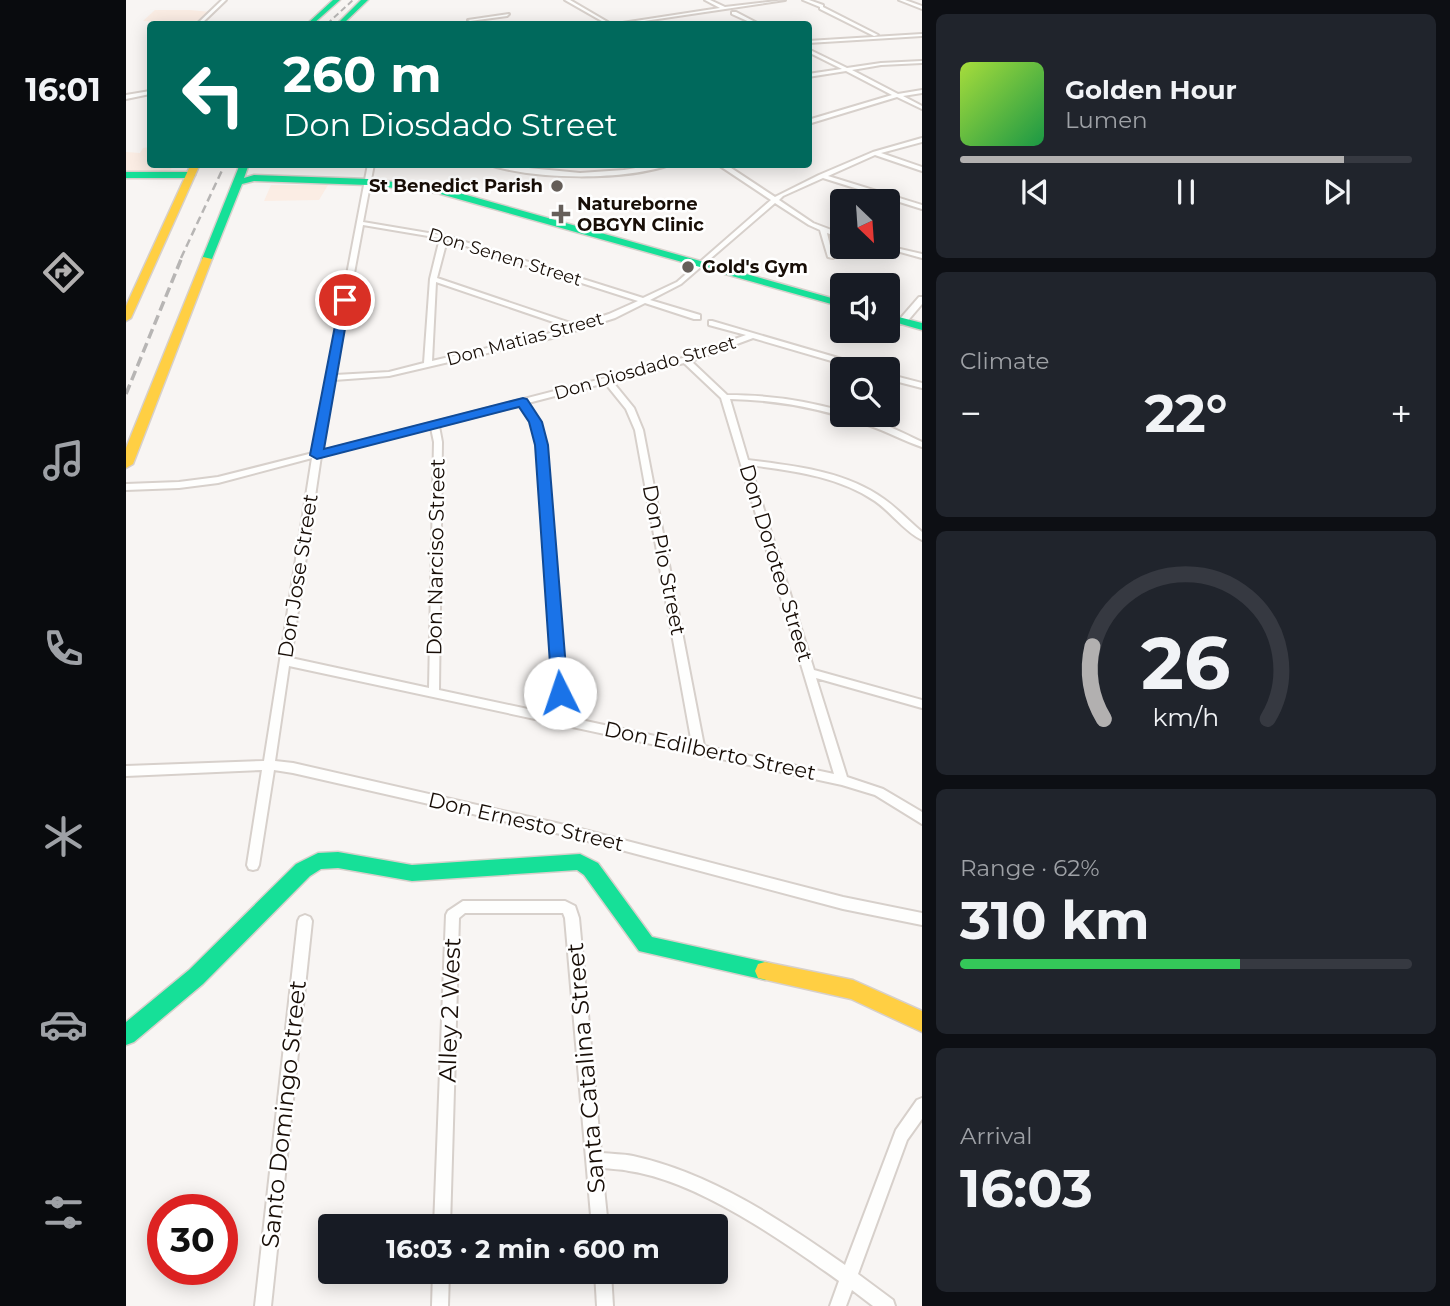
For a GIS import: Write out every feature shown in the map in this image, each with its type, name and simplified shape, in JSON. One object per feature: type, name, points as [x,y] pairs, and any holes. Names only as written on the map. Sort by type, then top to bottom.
[{"type":"main road","points":[[313,21],[337,0]]},
{"type":"main road","points":[[343,21],[365,0]]},
{"type":"main road","points":[[126,175],[193,170],[126,318]]},
{"type":"main road","points":[[126,464],[244,175],[368,182],[465,197],[830,301]]},
{"type":"main road","points":[[900,321],[922,327]]},
{"type":"main road","points":[[126,1035],[196,977],[303,870],[327,859],[412,873],[580,862],[591,869],[646,945],[853,990],[922,1022]]},
{"type":"street","points":[[203,21],[224,0]]},
{"type":"street","points":[[567,0],[603,21]]},
{"type":"street","points":[[707,0],[724,8]]},
{"type":"street","points":[[638,21],[783,0]]},
{"type":"street","points":[[805,0],[876,36]]},
{"type":"street","points":[[901,0],[922,8]]},
{"type":"street","points":[[734,13],[751,21]]},
{"type":"street","points":[[471,21],[468,19],[507,15]]},
{"type":"street","points":[[812,42],[922,35]]},
{"type":"street","points":[[812,52],[922,108]]},
{"type":"street","points":[[812,75],[922,62]]},
{"type":"street","points":[[812,121],[899,95],[922,91]]},
{"type":"street","points":[[126,97],[147,94]]},
{"type":"street","name":"Don Matias Street","points":[[330,378],[377,376],[428,365],[577,328],[649,301],[703,264],[773,200],[875,153],[922,140]]},
{"type":"street","points":[[875,153],[922,169]]},
{"type":"street","name":"Don Jose Street","points":[[253,865],[317,455],[370,168]]},
{"type":"street","points":[[515,168],[553,174],[633,172],[651,168]]},
{"type":"street","points":[[553,174],[555,168]]},
{"type":"street","points":[[630,168],[633,172]]},
{"type":"street","points":[[726,168],[773,200],[830,232]]},
{"type":"street","points":[[821,176],[922,207]]},
{"type":"street","name":"Don Senen Street","points":[[360,223],[444,237],[697,317]]},
{"type":"street","points":[[823,229],[830,254]]},
{"type":"street","points":[[428,365],[433,279],[444,237]]},
{"type":"street","points":[[900,251],[922,256]]},
{"type":"street","points":[[433,279],[577,328]]},
{"type":"street","points":[[900,316],[922,299]]},
{"type":"street","points":[[712,323],[830,358]]},
{"type":"street","name":"Don Diosdado Street","points":[[126,487],[205,482],[317,455],[686,360],[754,335]]},
{"type":"street","name":"Don Doroteo Street","points":[[686,360],[724,397],[747,462],[842,780]]},
{"type":"street","points":[[900,380],[922,386]]},
{"type":"street","name":"Don Pio Street","points":[[607,381],[630,408],[639,430],[699,748]]},
{"type":"street","points":[[724,397],[782,400],[812,406],[922,445]]},
{"type":"street","points":[[523,402],[540,433],[562,719]]},
{"type":"street","name":"Don Narciso Street","points":[[433,691],[438,442],[435,424]]},
{"type":"street","points":[[747,462],[798,469],[858,488],[881,501],[922,537]]},
{"type":"street","name":"Don Edilberto Street","points":[[285,661],[842,780],[879,792],[922,819]]},
{"type":"street","points":[[808,672],[922,704]]},
{"type":"street","name":"Don Ernesto Street","points":[[126,771],[268,765],[293,768],[556,828],[843,903],[922,919]]},
{"type":"street","name":"Alley 2 West","points":[[442,1214],[453,915],[463,907],[565,907],[570,910]]},
{"type":"street","name":"Santa Catalina Street","points":[[570,910],[599,1214]]},
{"type":"street","name":"Santo Domingo Street","points":[[263,1306],[305,921]]},
{"type":"street","points":[[838,1306],[901,1135],[922,1105]]},
{"type":"street","points":[[596,1160],[621,1159],[649,1167],[749,1212],[887,1306]]},
{"type":"street","points":[[440,1306],[441,1284]]},
{"type":"street","points":[[604,1284],[605,1306]]},
{"type":"shaded area","points":[[155,10],[211,12],[199,21],[143,21]]},
{"type":"shaded area","points":[[147,147],[147,168],[172,168],[168,173],[126,173],[126,152],[140,153]]},
{"type":"shaded area","points":[[271,185],[328,185],[319,200],[264,201]]},
{"type":"railway","points":[[330,21],[353,0]]},
{"type":"railway","points":[[181,258],[223,168]]},
{"type":"railway","points":[[126,394],[182,257]]},
{"type":"traffic: fast","points":[[313,21],[337,0]]},
{"type":"traffic: fast","points":[[343,21],[365,0]]},
{"type":"traffic: fast","points":[[207,259],[243,168]]},
{"type":"traffic: fast","points":[[126,175],[191,175]]},
{"type":"traffic: fast","points":[[237,182],[254,178],[368,182],[438,190],[830,301]]},
{"type":"traffic: fast","points":[[900,321],[922,327]]},
{"type":"traffic: fast","points":[[126,1035],[196,977],[303,870],[318,861],[338,860],[412,873],[580,862],[591,869],[646,945],[765,971]]},
{"type":"traffic: slow","points":[[126,318],[194,168]]},
{"type":"traffic: slow","points":[[126,464],[207,259]]},
{"type":"traffic: slow","points":[[765,971],[853,990],[922,1022]]},
{"type":"place","name":"St Benedict Parish","points":[[557,186]]},
{"type":"place","name":"Natureborne OBGYN Clinic","points":[[561,214]]},
{"type":"place","name":"Gold's Gym","points":[[688,267]]},
{"type":"route","points":[[345,300],[317,455],[523,402],[536,422],[540,433],[560,693]]}]
